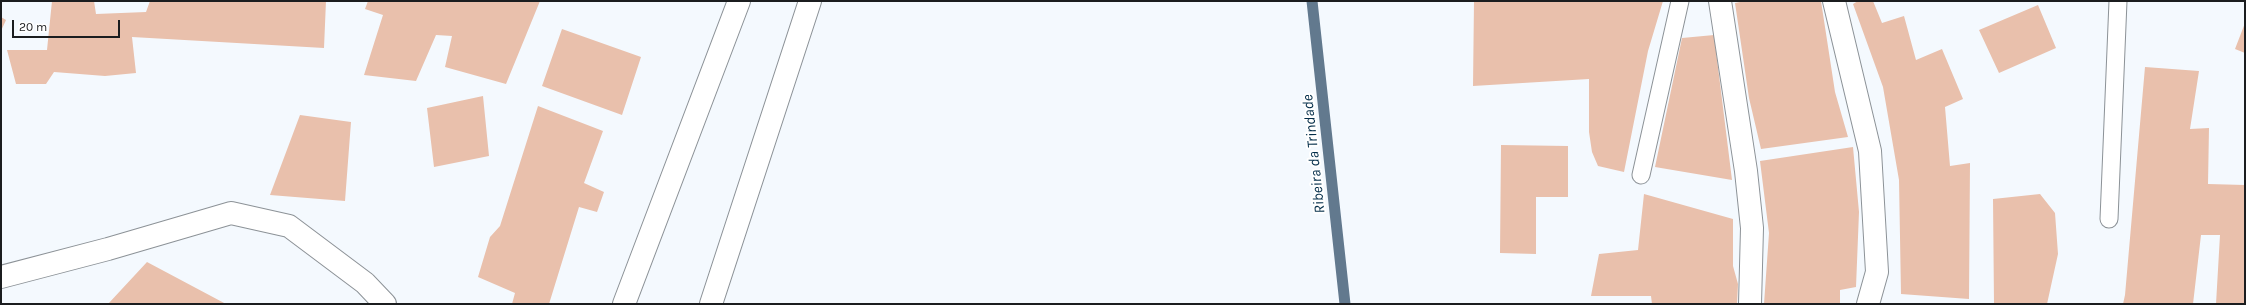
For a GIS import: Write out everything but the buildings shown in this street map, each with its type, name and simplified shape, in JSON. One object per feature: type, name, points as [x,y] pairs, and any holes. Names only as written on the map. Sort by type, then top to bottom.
[{"type":"street","points":[[624,304],[739,1]]},
{"type":"street","points":[[711,304],[810,1]]},
{"type":"street","points":[[1720,1],[1746,171],[1752,228],[1750,304]]},
{"type":"street","points":[[1834,1],[1870,151],[1877,272],[1868,304]]},
{"type":"street","points":[[1,277],[108,249],[231,213],[289,226],[365,282],[385,304]]},
{"type":"lane","points":[[1641,175],[1680,1]]},
{"type":"lane","points":[[2109,219],[2118,1]]},
{"type":"waterway","name":"Ribeira da Trindade","points":[[1312,1],[1345,304]]}]
